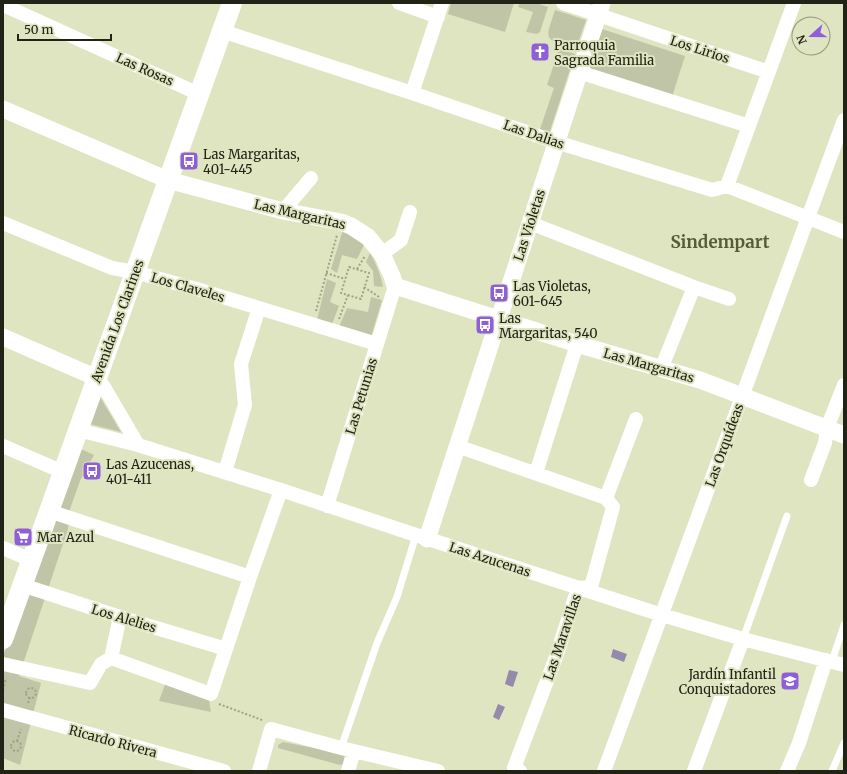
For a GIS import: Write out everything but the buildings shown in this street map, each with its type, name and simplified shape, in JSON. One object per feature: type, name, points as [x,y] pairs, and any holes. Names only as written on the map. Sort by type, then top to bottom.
[{"type":"main road","name":"Avenida Los Clarines","points":[[3,639],[231,3]]},
{"type":"street","points":[[399,3],[438,17]]},
{"type":"street","points":[[412,93],[442,3]]},
{"type":"street","name":"Los Lirios","points":[[563,3],[600,9],[769,72]]},
{"type":"street","points":[[727,186],[794,3]]},
{"type":"street","name":"Las Rosas","points":[[3,5],[199,94]]},
{"type":"street","name":"Las Violetas","points":[[421,537],[457,446],[600,9]]},
{"type":"street","name":"Las Dalias","points":[[222,31],[556,142],[712,190],[727,186],[844,232]]},
{"type":"street","points":[[579,72],[749,126]]},
{"type":"street","name":"Las Margaritas","points":[[3,109],[168,180],[282,211],[341,222],[360,231],[375,244],[382,254],[395,286],[577,344],[700,380],[844,435]]},
{"type":"street","name":"Las Orquídeas","points":[[604,771],[844,120]]},
{"type":"street","points":[[282,211],[311,178]]},
{"type":"street","points":[[382,254],[401,240],[410,212]]},
{"type":"street","name":"Los Claveles","points":[[3,223],[112,268],[135,272],[200,290],[377,344]]},
{"type":"street","points":[[530,223],[694,287],[729,299]]},
{"type":"street","name":"Las Petunias","points":[[327,506],[395,286]]},
{"type":"street","points":[[661,369],[694,287]]},
{"type":"street","points":[[225,472],[246,404],[242,364],[259,308]]},
{"type":"street","points":[[3,337],[97,378],[104,387],[138,446]]},
{"type":"street","points":[[536,473],[577,344]]},
{"type":"street","points":[[811,480],[825,443],[827,428],[844,384]]},
{"type":"street","points":[[457,446],[606,498],[636,419]]},
{"type":"street","name":"Las Azucenas","points":[[78,430],[225,472],[662,615],[743,639],[834,662]]},
{"type":"street","points":[[3,446],[63,472]]},
{"type":"street","points":[[111,658],[211,694],[281,490]]},
{"type":"street","name":"Las Maravillas","points":[[520,771],[514,768],[556,657],[578,588],[591,586],[613,507],[606,498]]},
{"type":"street","points":[[49,511],[250,577]]},
{"type":"street","points":[[3,548],[31,560]]},
{"type":"street","name":"Los Alelies","points":[[22,585],[226,649]]},
{"type":"street","points":[[3,664],[90,683],[101,664],[111,658],[120,617]]},
{"type":"street","points":[[694,771],[743,639]]},
{"type":"street","points":[[787,771],[834,662]]},
{"type":"street","name":"Ricardo Rivera","points":[[3,710],[224,771]]},
{"type":"street","points":[[259,771],[271,730],[347,750],[438,771]]},
{"type":"street","points":[[347,750],[348,771]]},
{"type":"lane","points":[[743,639],[787,516]]},
{"type":"lane","points":[[347,750],[377,643],[421,537]]},
{"type":"lane","points":[[834,662],[844,625]]},
{"type":"lane","points":[[832,771],[844,743]]},
{"type":"path","points":[[312,324],[341,222]]},
{"type":"path","points":[[349,267],[369,273],[361,299],[341,293],[345,279],[349,267]]},
{"type":"path","points":[[326,273],[345,279]]},
{"type":"path","points":[[335,331],[348,296]]},
{"type":"path","points":[[29,688],[34,689],[36,696],[28,697],[27,691],[29,688]]},
{"type":"path","points":[[211,694],[216,703],[261,720],[267,723],[271,730]]},
{"type":"path","points":[[14,741],[17,741],[21,746],[19,750],[16,751],[11,745],[14,741]]},
{"type":"green space","points":[[451,3],[514,3],[505,32],[448,14]]},
{"type":"green space","points":[[520,3],[536,3],[548,7],[540,32],[537,34],[526,32],[533,12],[518,7]]},
{"type":"green space","points":[[555,10],[586,20],[576,49],[552,41],[549,38],[549,28]]},
{"type":"green space","points":[[602,29],[685,56],[672,97],[589,69]]},
{"type":"green space","points":[[559,49],[575,54],[549,134],[539,132],[554,88],[547,85]]},
{"type":"green space","points":[[343,230],[364,245],[357,259],[342,255],[337,273],[331,269]]},
{"type":"green space","points":[[370,253],[378,269],[383,287],[374,286],[373,271],[366,262]]},
{"type":"green space","points":[[327,279],[336,283],[330,302],[339,306],[332,324],[317,320]]},
{"type":"green space","points":[[371,297],[382,300],[371,337],[339,327],[347,308],[368,312]]},
{"type":"green space","points":[[97,392],[121,432],[86,423]]},
{"type":"green space","points":[[81,449],[94,455],[80,481],[70,509],[68,529],[19,676],[41,683],[20,765],[3,758],[3,656]]},
{"type":"green space","points":[[166,682],[208,695],[211,712],[159,701]]},
{"type":"green space","points":[[283,742],[345,754],[343,764],[340,765],[278,748],[278,745]]},
{"type":"shaded area","points":[[613,649],[627,654],[624,662],[611,657]]},
{"type":"shaded area","points":[[509,670],[518,672],[513,687],[505,684]]},
{"type":"shaded area","points":[[498,704],[505,707],[499,720],[493,717]]},
{"type":"place","name":"Parroquia Sagrada Familia","points":[[540,52]]},
{"type":"place","name":"Las Margaritas, 401-445","points":[[189,161]]},
{"type":"place","name":"Las Violetas, 601-645","points":[[499,293]]},
{"type":"place","name":"Las Margaritas, 540","points":[[485,325]]},
{"type":"place","name":"Las Azucenas, 401-411","points":[[92,471]]},
{"type":"place","name":"Mar Azul","points":[[23,537]]},
{"type":"place","name":"Jardín Infantil Conquistadores","points":[[790,681]]},
{"type":"district","name":"Sindempart","points":[[720,242]]}]
